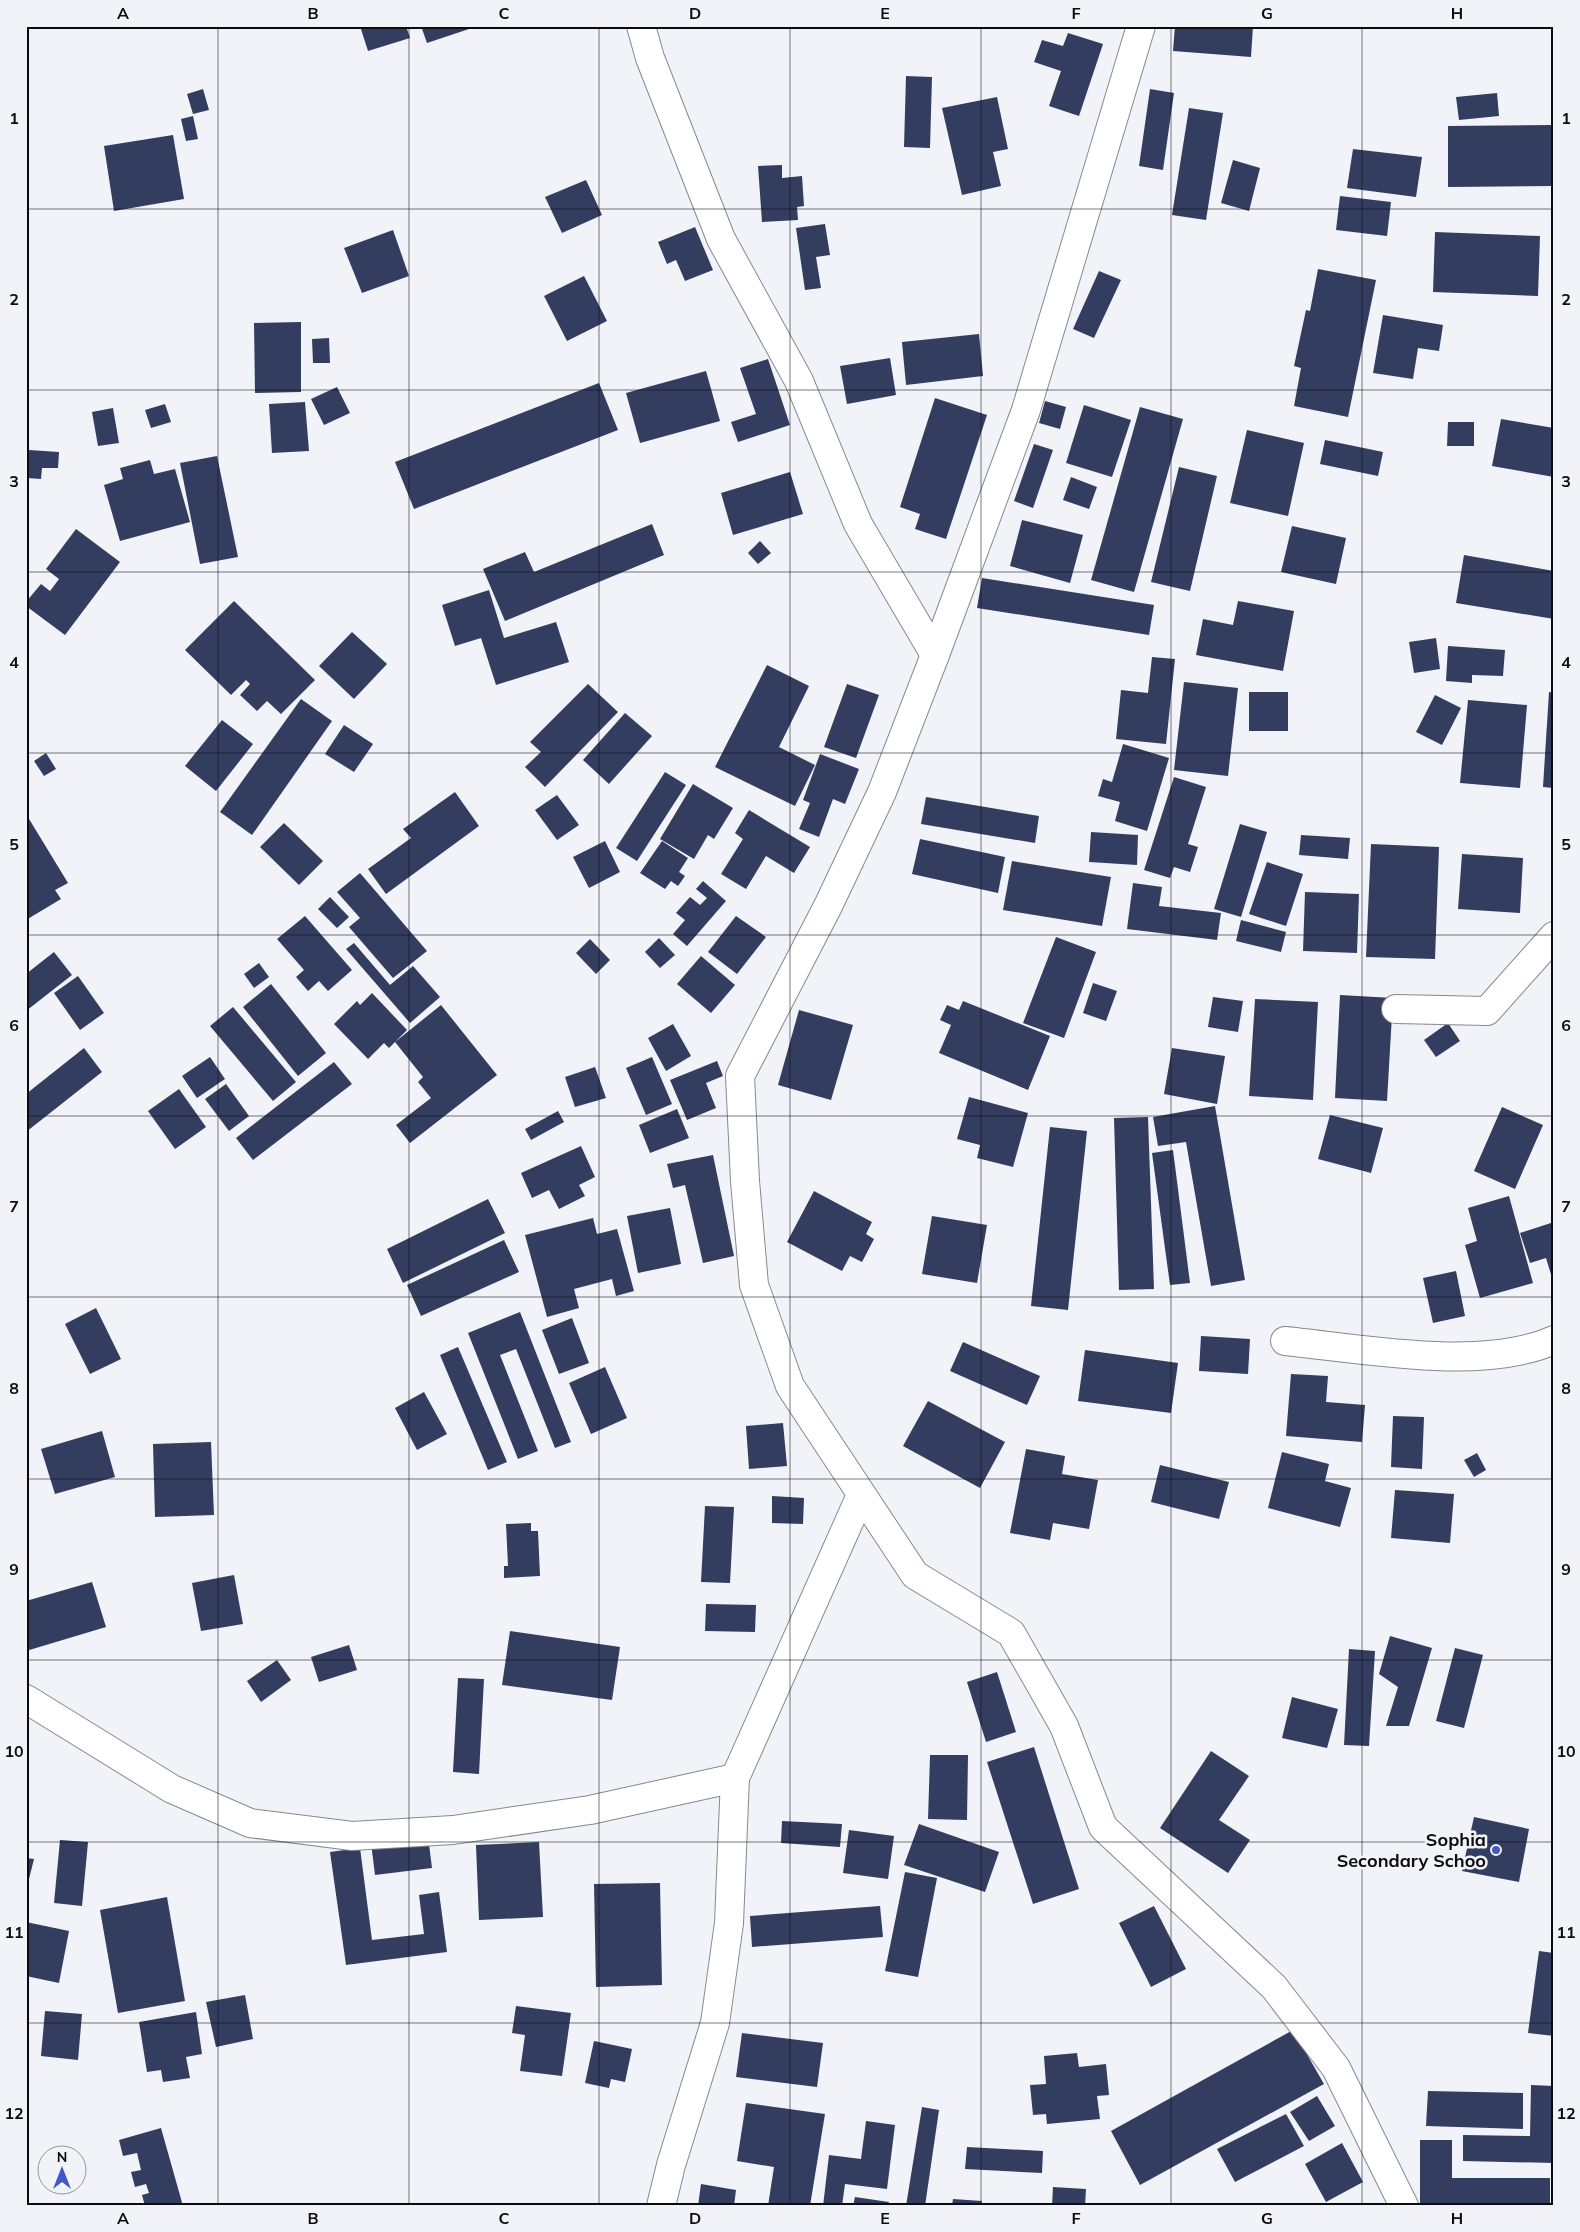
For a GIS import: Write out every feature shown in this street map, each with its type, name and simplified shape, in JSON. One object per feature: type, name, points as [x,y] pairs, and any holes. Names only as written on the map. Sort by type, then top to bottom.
[{"type":"street","points":[[641,26],[650,58],[720,239],[799,381],[858,524],[936,655]]},
{"type":"street","points":[[1141,26],[1026,410],[936,655],[878,801],[828,906],[740,1076],[745,1181],[754,1285],[790,1386],[915,1575],[1011,1633],[1064,1726],[1103,1827],[1274,1987],[1336,2068],[1404,2206]]},
{"type":"street","points":[[1396,1009],[1487,1011],[1554,936]]},
{"type":"street","points":[[1285,1341],[1428,1356],[1489,1356],[1554,1340]]},
{"type":"street","points":[[661,2206],[671,2165],[715,2023],[728,1923],[735,1778],[861,1495]]},
{"type":"street","points":[[26,1699],[172,1789],[250,1822],[352,1836],[453,1830],[590,1810],[735,1778]]},
{"type":"building","points":[[360,26],[406,26],[410,38],[368,51]]},
{"type":"building","points":[[421,26],[475,26],[475,27],[427,43]]},
{"type":"building","points":[[1175,26],[1253,26],[1251,57],[1173,51]]},
{"type":"building","points":[[1068,33],[1103,44],[1079,116],[1049,106],[1061,71],[1034,62],[1042,40],[1063,46]]},
{"type":"building","points":[[906,76],[932,77],[930,148],[904,147]]},
{"type":"building","points":[[203,89],[209,110],[193,114],[187,94]]},
{"type":"building","points":[[1150,89],[1174,93],[1163,170],[1139,166]]},
{"type":"building","points":[[1497,93],[1499,116],[1459,120],[1456,97]]},
{"type":"building","points":[[997,97],[1008,149],[993,152],[1001,186],[962,195],[942,108]]},
{"type":"building","points":[[1189,108],[1223,113],[1206,220],[1172,215]]},
{"type":"building","points":[[193,116],[198,139],[186,141],[181,119]]},
{"type":"building","points":[[1552,125],[1553,186],[1448,187],[1448,126]]},
{"type":"building","points":[[173,135],[184,199],[114,211],[104,146]]},
{"type":"building","points":[[1353,149],[1422,157],[1416,197],[1347,188]]},
{"type":"building","points":[[1233,160],[1260,168],[1249,211],[1221,203]]},
{"type":"building","points":[[782,165],[782,178],[802,176],[804,206],[797,207],[798,220],[762,222],[758,166]]},
{"type":"building","points":[[586,180],[602,215],[562,233],[545,197]]},
{"type":"building","points":[[1340,196],[1391,202],[1387,236],[1336,230]]},
{"type":"building","points":[[825,224],[830,255],[816,257],[821,288],[805,290],[796,228]]},
{"type":"building","points":[[695,227],[713,270],[685,281],[676,260],[667,264],[658,242]]},
{"type":"building","points":[[393,230],[409,276],[362,293],[344,248]]},
{"type":"building","points":[[1435,232],[1540,236],[1538,296],[1433,292]]},
{"type":"building","points":[[1318,269],[1376,280],[1348,417],[1294,406],[1301,368],[1294,366],[1306,310],[1310,311]]},
{"type":"building","points":[[1099,271],[1121,280],[1094,338],[1073,329]]},
{"type":"building","points":[[584,276],[607,321],[567,341],[544,296]]},
{"type":"building","points":[[1383,315],[1443,325],[1439,351],[1418,348],[1413,379],[1373,373]]},
{"type":"building","points":[[301,322],[301,392],[255,393],[254,323]]},
{"type":"building","points":[[979,334],[983,376],[906,385],[902,342]]},
{"type":"building","points":[[329,338],[330,363],[313,363],[312,339]]},
{"type":"building","points":[[890,358],[896,395],[847,404],[840,366]]},
{"type":"building","points":[[768,359],[790,425],[738,442],[731,422],[756,414],[740,368]]},
{"type":"building","points":[[706,371],[720,421],[640,443],[626,393]]},
{"type":"building","points":[[599,383],[618,430],[414,509],[395,462]]},
{"type":"building","points":[[337,387],[350,413],[324,425],[311,399]]},
{"type":"building","points":[[935,398],[987,415],[946,539],[915,529],[920,514],[900,507]]},
{"type":"building","points":[[1045,401],[1066,407],[1060,429],[1039,423]]},
{"type":"building","points":[[305,402],[309,451],[272,453],[269,404]]},
{"type":"building","points":[[165,404],[171,422],[151,428],[145,410]]},
{"type":"building","points":[[1084,405],[1131,420],[1112,477],[1066,463]]},
{"type":"building","points":[[1140,407],[1183,419],[1134,592],[1091,580]]},
{"type":"building","points":[[113,408],[119,443],[98,446],[92,412]]},
{"type":"building","points":[[1501,419],[1554,428],[1554,477],[1492,466]]},
{"type":"building","points":[[1448,422],[1474,422],[1474,446],[1447,446]]},
{"type":"building","points":[[1247,430],[1304,443],[1288,516],[1230,503]]},
{"type":"building","points":[[1325,440],[1383,452],[1378,476],[1320,464]]},
{"type":"building","points":[[1034,444],[1053,450],[1033,508],[1014,501]]},
{"type":"building","points":[[29,450],[59,452],[58,468],[42,468],[41,479],[27,478]]},
{"type":"building","points":[[217,456],[238,557],[200,564],[180,463]]},
{"type":"building","points":[[150,460],[154,474],[175,469],[190,522],[120,541],[104,485],[123,479],[120,468]]},
{"type":"building","points":[[1179,467],[1217,476],[1190,591],[1151,582]]},
{"type":"building","points":[[790,472],[803,514],[733,535],[721,493]]},
{"type":"building","points":[[1071,477],[1097,487],[1089,509],[1063,500]]},
{"type":"building","points":[[1022,520],[1083,535],[1070,583],[1010,566]]},
{"type":"building","points":[[652,524],[664,555],[505,621],[483,569],[525,552],[534,572]]},
{"type":"building","points":[[1292,526],[1346,538],[1336,584],[1281,572]]},
{"type":"building","points":[[76,529],[120,562],[65,635],[26,606],[26,602],[41,584],[50,591],[59,579],[46,569]]},
{"type":"building","points":[[760,541],[771,553],[758,564],[748,553]]},
{"type":"building","points":[[1464,555],[1554,571],[1554,619],[1456,603]]},
{"type":"building","points":[[982,578],[1154,605],[1149,635],[977,608]]},
{"type":"building","points":[[489,590],[504,638],[556,622],[569,662],[496,685],[481,638],[455,646],[442,605]]},
{"type":"building","points":[[234,601],[315,680],[281,714],[267,701],[257,711],[240,695],[250,684],[246,680],[231,695],[185,650]]},
{"type":"building","points":[[1238,601],[1294,611],[1283,671],[1196,655],[1203,619],[1233,625]]},
{"type":"building","points":[[352,632],[387,664],[354,699],[319,666]]},
{"type":"building","points":[[1436,638],[1440,669],[1414,673],[1409,642]]},
{"type":"building","points":[[1448,646],[1505,650],[1503,676],[1472,675],[1472,683],[1446,681]]},
{"type":"building","points":[[1152,657],[1175,659],[1166,744],[1116,739],[1121,690],[1148,693]]},
{"type":"building","points":[[767,665],[809,686],[779,747],[815,765],[795,806],[715,767]]},
{"type":"building","points":[[1184,682],[1238,688],[1228,776],[1174,770]]},
{"type":"building","points":[[588,684],[618,712],[545,787],[525,767],[541,752],[530,742]]},
{"type":"building","points":[[847,684],[879,695],[856,758],[824,747]]},
{"type":"building","points":[[1249,692],[1288,692],[1288,731],[1249,731]]},
{"type":"building","points":[[1549,692],[1554,693],[1554,788],[1543,787]]},
{"type":"building","points":[[1435,695],[1461,708],[1442,745],[1416,732]]},
{"type":"building","points":[[301,699],[332,721],[252,835],[220,812]]},
{"type":"building","points":[[1468,700],[1527,705],[1520,788],[1460,783]]},
{"type":"building","points":[[625,713],[652,736],[609,784],[583,760]]},
{"type":"building","points":[[222,720],[253,744],[216,791],[185,766]]},
{"type":"building","points":[[344,725],[373,744],[354,772],[325,754]]},
{"type":"building","points":[[1123,744],[1169,758],[1147,831],[1115,821],[1120,802],[1098,796],[1103,779],[1112,782]]},
{"type":"building","points":[[46,753],[56,769],[44,776],[34,761]]},
{"type":"building","points":[[820,754],[859,769],[845,804],[833,799],[819,837],[799,829],[810,803],[803,800]]},
{"type":"building","points":[[665,772],[686,785],[637,861],[616,848]]},
{"type":"building","points":[[1174,777],[1206,787],[1188,844],[1198,847],[1190,872],[1174,867],[1170,878],[1144,870]]},
{"type":"building","points":[[693,784],[733,808],[714,839],[708,835],[694,859],[660,839]]},
{"type":"building","points":[[455,792],[479,826],[386,894],[368,869],[411,838],[403,829]]},
{"type":"building","points":[[557,795],[579,825],[557,840],[535,810]]},
{"type":"building","points":[[926,797],[1039,816],[1035,843],[921,824]]},
{"type":"building","points":[[749,810],[810,847],[794,873],[766,856],[746,889],[721,874],[743,839],[735,833]]},
{"type":"building","points":[[26,814],[68,883],[55,890],[61,899],[26,920]]},
{"type":"building","points":[[284,823],[323,861],[299,885],[260,847]]},
{"type":"building","points":[[1240,824],[1267,832],[1241,917],[1214,909]]},
{"type":"building","points":[[1091,832],[1138,835],[1137,865],[1089,862]]},
{"type":"building","points":[[1301,835],[1350,838],[1348,859],[1299,855]]},
{"type":"building","points":[[920,839],[1005,857],[998,893],[912,874]]},
{"type":"building","points":[[605,841],[620,872],[589,888],[573,857]]},
{"type":"building","points":[[662,841],[688,858],[679,872],[685,876],[678,886],[671,881],[665,889],[640,873]]},
{"type":"building","points":[[1371,844],[1439,847],[1435,959],[1366,957]]},
{"type":"building","points":[[1462,854],[1523,858],[1520,913],[1458,909]]},
{"type":"building","points":[[1012,861],[1111,877],[1102,926],[1003,910]]},
{"type":"building","points":[[1267,862],[1303,874],[1286,926],[1249,914]]},
{"type":"building","points":[[360,873],[427,951],[393,978],[349,927],[360,918],[337,892]]},
{"type":"building","points":[[703,881],[726,901],[687,946],[673,934],[685,920],[676,913],[690,897],[700,905],[707,898],[696,889]]},
{"type":"building","points":[[1133,883],[1162,887],[1159,906],[1221,913],[1217,940],[1127,929]]},
{"type":"building","points":[[1305,892],[1359,894],[1357,953],[1303,951]]},
{"type":"building","points":[[330,897],[349,917],[337,928],[318,909]]},
{"type":"building","points":[[305,916],[352,970],[328,991],[319,981],[308,991],[296,977],[304,970],[277,939]]},
{"type":"building","points":[[736,916],[766,937],[737,974],[708,952]]},
{"type":"building","points":[[1241,920],[1286,932],[1281,952],[1236,941]]},
{"type":"building","points":[[1056,937],[1096,952],[1064,1038],[1023,1023]]},
{"type":"building","points":[[659,938],[675,955],[660,968],[645,952]]},
{"type":"building","points":[[590,939],[610,960],[596,974],[576,953]]},
{"type":"building","points":[[354,943],[390,985],[413,966],[440,997],[410,1023],[346,949]]},
{"type":"building","points":[[54,952],[72,975],[26,1011],[26,974]]},
{"type":"building","points":[[701,956],[735,985],[711,1013],[677,984]]},
{"type":"building","points":[[259,963],[269,977],[254,988],[244,974]]},
{"type":"building","points":[[78,976],[104,1013],[80,1030],[54,993]]},
{"type":"building","points":[[1093,983],[1117,991],[1106,1021],[1083,1013]]},
{"type":"building","points":[[271,984],[326,1053],[298,1076],[243,1007]]},
{"type":"building","points":[[372,993],[407,1030],[389,1048],[384,1043],[368,1059],[334,1024],[357,1001],[360,1005]]},
{"type":"building","points":[[1340,995],[1393,998],[1387,1101],[1335,1098]]},
{"type":"building","points":[[1213,997],[1243,1001],[1238,1032],[1208,1027]]},
{"type":"building","points":[[1255,999],[1318,1002],[1313,1100],[1249,1096]]},
{"type":"building","points":[[963,1001],[1050,1036],[1028,1090],[939,1053],[951,1025],[940,1020],[947,1005],[959,1010]]},
{"type":"building","points":[[441,1005],[497,1075],[410,1143],[396,1125],[431,1098],[418,1082],[423,1077],[395,1042]]},
{"type":"building","points":[[233,1007],[296,1082],[273,1101],[210,1026]]},
{"type":"building","points":[[799,1010],[853,1025],[831,1100],[778,1085]]},
{"type":"building","points":[[1448,1023],[1460,1041],[1436,1057],[1424,1040]]},
{"type":"building","points":[[673,1024],[691,1056],[666,1071],[648,1038]]},
{"type":"building","points":[[84,1048],[102,1072],[26,1132],[26,1094]]},
{"type":"building","points":[[1172,1048],[1225,1056],[1217,1104],[1164,1094]]},
{"type":"building","points":[[210,1057],[225,1079],[197,1098],[182,1076]]},
{"type":"building","points":[[652,1057],[672,1104],[646,1115],[626,1068]]},
{"type":"building","points":[[717,1061],[723,1076],[706,1083],[716,1108],[687,1120],[670,1080]]},
{"type":"building","points":[[334,1062],[352,1084],[253,1160],[236,1138]]},
{"type":"building","points":[[595,1067],[606,1098],[575,1107],[565,1077]]},
{"type":"building","points":[[226,1084],[249,1116],[229,1131],[205,1099]]},
{"type":"building","points":[[179,1089],[206,1127],[175,1149],[148,1111]]},
{"type":"building","points":[[969,1097],[1028,1113],[1013,1167],[977,1158],[980,1145],[957,1139]]},
{"type":"building","points":[[1215,1106],[1245,1280],[1211,1286],[1186,1142],[1158,1146],[1153,1117]]},
{"type":"building","points":[[1502,1107],[1543,1125],[1515,1189],[1474,1171]]},
{"type":"building","points":[[677,1109],[689,1138],[650,1153],[639,1125]]},
{"type":"building","points":[[558,1111],[564,1122],[531,1140],[525,1129]]},
{"type":"building","points":[[1551,1111],[1554,1111],[1554,1161],[1552,1161]]},
{"type":"building","points":[[1330,1115],[1383,1128],[1371,1173],[1318,1159]]},
{"type":"building","points":[[1148,1117],[1154,1289],[1119,1290],[1114,1118]]},
{"type":"building","points":[[1050,1127],[1087,1131],[1068,1310],[1031,1306]]},
{"type":"building","points":[[581,1146],[595,1177],[579,1185],[585,1196],[559,1209],[549,1190],[532,1198],[521,1173]]},
{"type":"building","points":[[1173,1150],[1190,1283],[1170,1285],[1152,1153]]},
{"type":"building","points":[[713,1155],[734,1256],[703,1263],[685,1185],[673,1188],[667,1164]]},
{"type":"building","points":[[814,1191],[872,1222],[866,1234],[874,1239],[862,1262],[850,1256],[842,1271],[787,1242]]},
{"type":"building","points":[[1509,1196],[1533,1283],[1480,1298],[1465,1245],[1477,1241],[1468,1208]]},
{"type":"building","points":[[488,1199],[505,1233],[403,1283],[387,1249]]},
{"type":"building","points":[[670,1208],[681,1264],[638,1273],[627,1216]]},
{"type":"building","points":[[932,1216],[987,1225],[977,1283],[922,1274]]},
{"type":"building","points":[[593,1218],[597,1234],[617,1229],[634,1291],[616,1296],[612,1279],[574,1289],[579,1308],[547,1317],[525,1235]]},
{"type":"building","points":[[1554,1222],[1553,1281],[1546,1258],[1530,1263],[1520,1233]]},
{"type":"building","points":[[504,1240],[519,1272],[421,1316],[407,1285]]},
{"type":"building","points":[[1456,1271],[1465,1316],[1433,1323],[1423,1278]]},
{"type":"building","points":[[96,1308],[121,1359],[90,1374],[65,1324]]},
{"type":"building","points":[[520,1312],[571,1442],[555,1448],[516,1349],[500,1355],[538,1451],[518,1459],[468,1333]]},
{"type":"building","points":[[572,1318],[589,1363],[559,1374],[542,1330]]},
{"type":"building","points":[[1201,1336],[1250,1339],[1248,1374],[1199,1371]]},
{"type":"building","points":[[963,1342],[1040,1376],[1027,1405],[950,1371]]},
{"type":"building","points":[[458,1347],[507,1462],[488,1470],[440,1355]]},
{"type":"building","points":[[1085,1350],[1178,1363],[1171,1413],[1078,1401]]},
{"type":"building","points":[[605,1367],[627,1418],[591,1434],[569,1383]]},
{"type":"building","points":[[1291,1374],[1328,1376],[1326,1402],[1365,1405],[1362,1442],[1286,1436]]},
{"type":"building","points":[[424,1392],[447,1434],[417,1450],[395,1408]]},
{"type":"building","points":[[928,1401],[1005,1442],[980,1488],[903,1446]]},
{"type":"building","points":[[1393,1416],[1424,1417],[1422,1469],[1391,1467]]},
{"type":"building","points":[[783,1423],[787,1466],[749,1469],[746,1426]]},
{"type":"building","points":[[102,1431],[115,1477],[55,1494],[41,1449]]},
{"type":"building","points":[[211,1442],[214,1515],[155,1517],[153,1444]]},
{"type":"building","points":[[1026,1449],[1065,1456],[1062,1474],[1098,1480],[1089,1529],[1053,1523],[1050,1540],[1010,1533]]},
{"type":"building","points":[[1282,1452],[1329,1464],[1325,1481],[1351,1488],[1340,1527],[1268,1508]]},
{"type":"building","points":[[1477,1453],[1486,1470],[1474,1477],[1464,1460]]},
{"type":"building","points":[[1160,1465],[1229,1482],[1219,1519],[1151,1502]]},
{"type":"building","points":[[1395,1490],[1454,1494],[1450,1543],[1391,1538]]},
{"type":"building","points":[[772,1496],[804,1498],[803,1524],[772,1523]]},
{"type":"building","points":[[705,1506],[734,1507],[730,1583],[701,1582]]},
{"type":"building","points":[[531,1523],[531,1531],[538,1531],[540,1576],[504,1578],[504,1566],[508,1566],[506,1524]]},
{"type":"building","points":[[234,1575],[243,1624],[201,1631],[192,1583]]},
{"type":"building","points":[[92,1582],[106,1627],[26,1651],[26,1601]]},
{"type":"building","points":[[706,1604],[756,1605],[755,1632],[705,1631]]},
{"type":"building","points":[[510,1631],[620,1647],[612,1700],[502,1685]]},
{"type":"building","points":[[1390,1636],[1432,1648],[1409,1726],[1386,1726],[1398,1687],[1379,1674]]},
{"type":"building","points":[[349,1645],[357,1670],[319,1682],[311,1657]]},
{"type":"building","points":[[1455,1648],[1483,1655],[1464,1728],[1436,1721]]},
{"type":"building","points":[[1349,1649],[1375,1651],[1369,1746],[1344,1745]]},
{"type":"building","points":[[277,1660],[291,1680],[261,1702],[247,1681]]},
{"type":"building","points":[[997,1672],[1016,1732],[986,1742],[967,1682]]},
{"type":"building","points":[[458,1678],[484,1679],[479,1774],[453,1772]]},
{"type":"building","points":[[1292,1697],[1338,1709],[1327,1748],[1282,1738]]},
{"type":"building","points":[[1034,1747],[1079,1889],[1033,1904],[987,1762]]},
{"type":"building","points":[[1211,1751],[1249,1776],[1219,1820],[1250,1840],[1228,1873],[1160,1828]]},
{"type":"building","points":[[930,1755],[968,1755],[967,1820],[928,1819]]},
{"type":"building","name":"Sophia Secondary Schoo","points":[[1474,1817],[1529,1829],[1519,1882],[1462,1871]]},
{"type":"building","points":[[782,1821],[842,1824],[840,1847],[781,1843]]},
{"type":"building","points":[[919,1824],[999,1852],[985,1892],[904,1865]]},
{"type":"building","points":[[849,1830],[894,1836],[888,1879],[843,1873]]},
{"type":"building","points":[[428,1836],[432,1868],[375,1875],[371,1843]]},
{"type":"building","points":[[60,1840],[88,1842],[82,1906],[54,1903]]},
{"type":"building","points":[[539,1842],[543,1917],[479,1920],[476,1845]]},
{"type":"building","points":[[360,1848],[372,1940],[424,1934],[419,1895],[439,1892],[447,1952],[346,1965],[330,1852]]},
{"type":"building","points":[[26,1858],[34,1859],[27,1887],[26,1887]]},
{"type":"building","points":[[905,1872],[937,1878],[918,1977],[885,1971]]},
{"type":"building","points":[[660,1883],[662,1985],[596,1987],[594,1884]]},
{"type":"building","points":[[167,1897],[185,2001],[118,2013],[100,1910]]},
{"type":"building","points":[[880,1906],[883,1937],[752,1947],[750,1916]]},
{"type":"building","points":[[1154,1906],[1186,1969],[1151,1987],[1119,1923]]},
{"type":"building","points":[[26,1922],[69,1931],[59,1983],[26,1976]]},
{"type":"building","points":[[1539,1951],[1554,1953],[1554,2036],[1528,2033]]},
{"type":"building","points":[[245,1995],[253,2039],[216,2047],[206,2002]]},
{"type":"building","points":[[516,2006],[571,2013],[562,2076],[520,2071],[525,2035],[512,2033]]},
{"type":"building","points":[[45,2011],[82,2014],[78,2060],[41,2056]]},
{"type":"building","points":[[196,2012],[202,2054],[186,2057],[190,2078],[163,2082],[161,2070],[147,2072],[139,2022]]},
{"type":"building","points":[[1293,2030],[1324,2084],[1140,2185],[1111,2131]]},
{"type":"building","points":[[742,2033],[823,2043],[817,2087],[736,2077]]},
{"type":"building","points":[[594,2041],[632,2049],[625,2082],[611,2079],[609,2088],[585,2083]]},
{"type":"building","points":[[1077,2053],[1079,2067],[1106,2064],[1109,2095],[1097,2096],[1100,2119],[1047,2124],[1046,2114],[1033,2115],[1030,2085],[1046,2084],[1044,2056]]},
{"type":"building","points":[[1531,2085],[1554,2086],[1554,2163],[1463,2161],[1463,2135],[1530,2136]]},
{"type":"building","points":[[1428,2091],[1523,2093],[1523,2129],[1426,2126]]},
{"type":"building","points":[[1317,2096],[1335,2126],[1309,2141],[1290,2112]]},
{"type":"building","points":[[746,2103],[825,2114],[810,2206],[768,2206],[774,2167],[737,2161]]},
{"type":"building","points":[[922,2107],[939,2110],[925,2206],[906,2206]]},
{"type":"building","points":[[1286,2114],[1304,2146],[1235,2182],[1217,2149]]},
{"type":"building","points":[[866,2121],[895,2125],[887,2189],[845,2184],[842,2206],[823,2206],[829,2155],[861,2159]]},
{"type":"building","points":[[161,2128],[183,2206],[145,2206],[142,2195],[149,2193],[146,2184],[135,2187],[131,2172],[141,2170],[137,2153],[123,2156],[119,2140]]},
{"type":"building","points":[[1420,2140],[1452,2140],[1452,2178],[1550,2178],[1550,2204],[1420,2203]]},
{"type":"building","points":[[1342,2143],[1363,2182],[1326,2202],[1305,2164]]},
{"type":"building","points":[[967,2147],[1043,2151],[1042,2173],[965,2169]]},
{"type":"building","points":[[701,2184],[736,2190],[734,2206],[698,2206]]},
{"type":"building","points":[[1053,2187],[1086,2189],[1085,2206],[1052,2206]]},
{"type":"building","points":[[855,2197],[889,2202],[888,2206],[853,2206]]},
{"type":"building","points":[[953,2199],[982,2201],[981,2206],[952,2206]]},
{"type":"place","name":"Sophia Secondary Schoo","points":[[1496,1850]]}]
